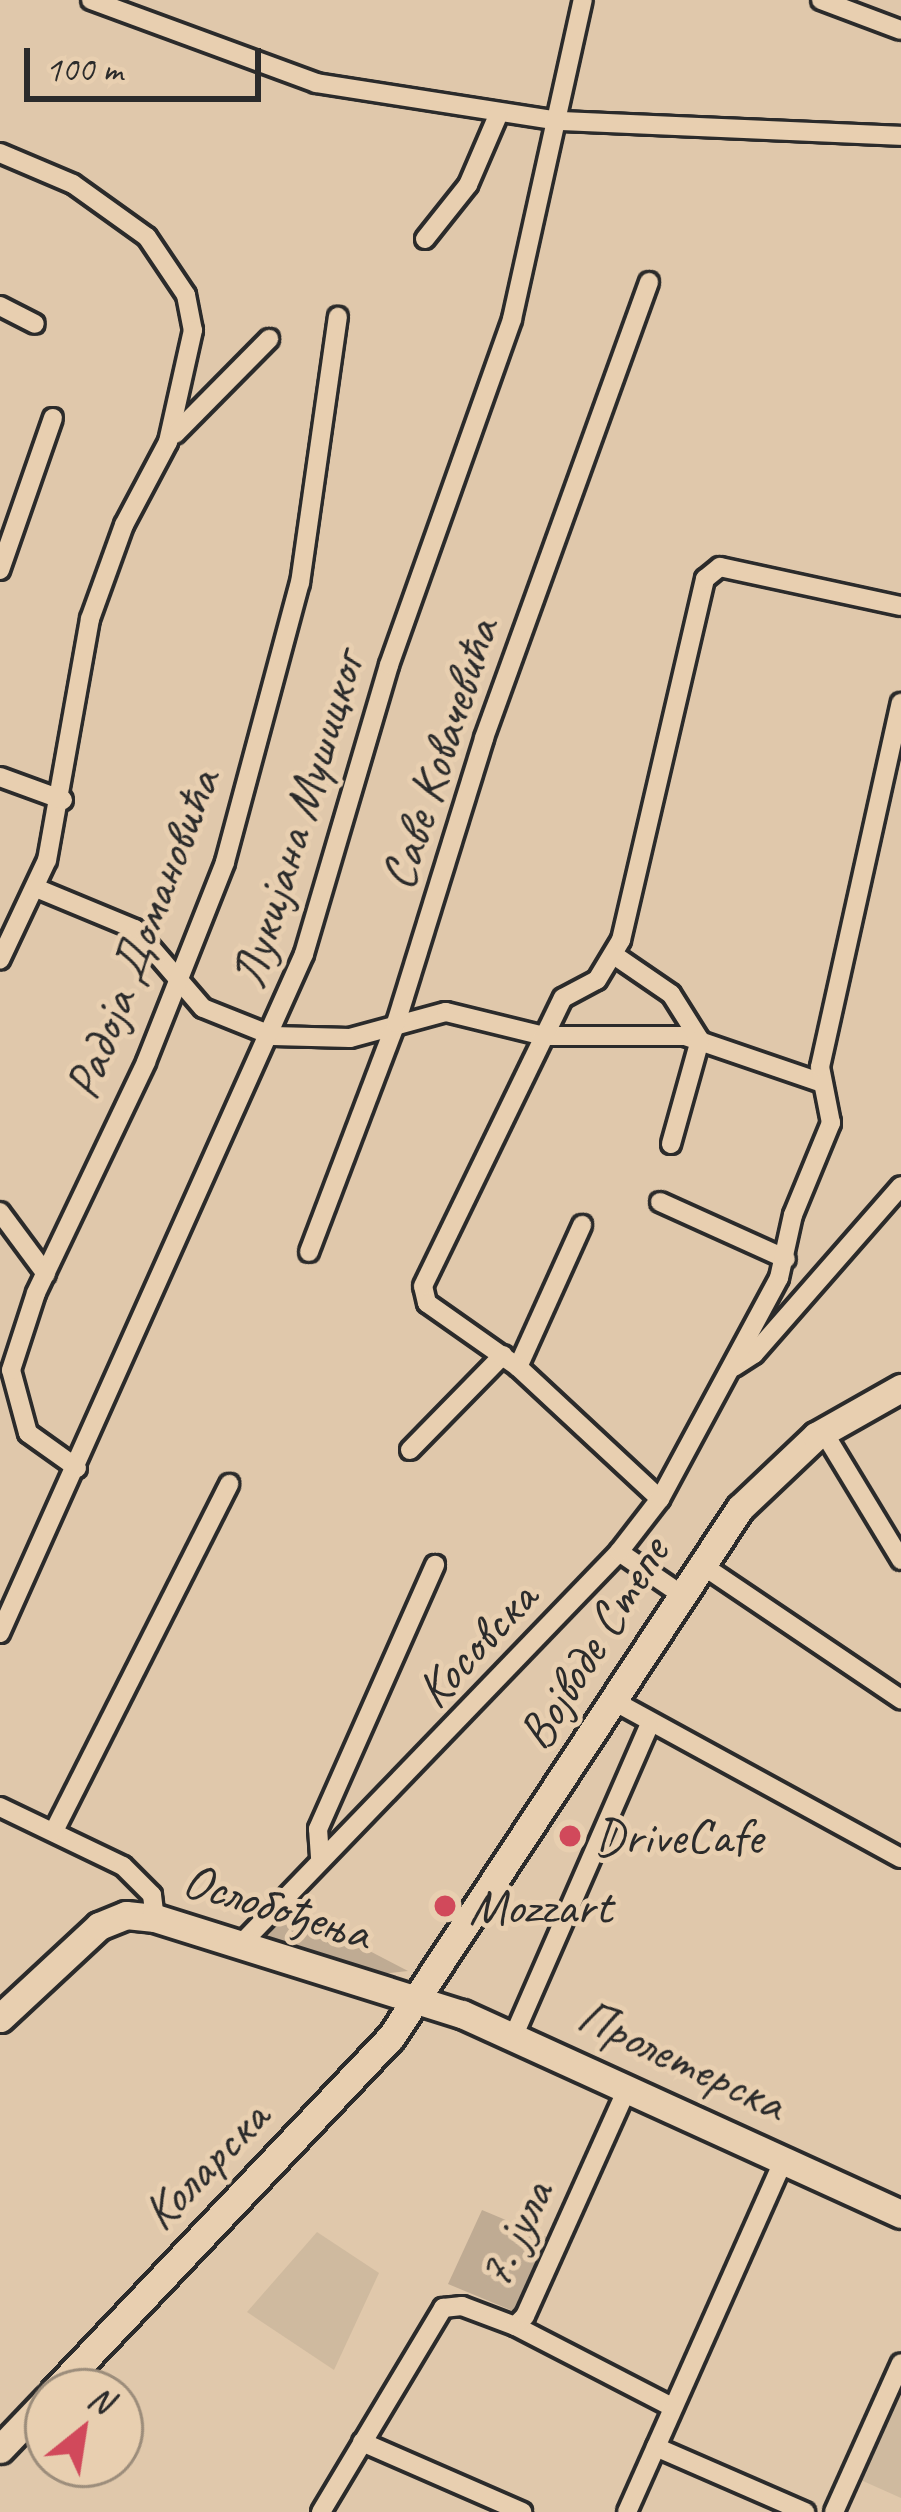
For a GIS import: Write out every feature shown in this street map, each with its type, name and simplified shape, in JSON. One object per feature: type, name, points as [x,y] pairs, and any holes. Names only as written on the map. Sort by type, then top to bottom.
[{"type":"main road","name":"Војводе Степе","points":[[419,2000],[699,1563],[753,1493],[823,1431],[901,1388]]},
{"type":"main road","name":"Ослобођења","points":[[4,2008],[99,1926],[126,1915],[155,1918],[419,2000]]},
{"type":"main road","name":"Пролетерска","points":[[419,2000],[514,2035],[901,2214]]},
{"type":"main road","name":"Коларска","points":[[77,2368],[348,2085],[419,2000]]},
{"type":"main road","points":[[0,2449],[24,2424]]},
{"type":"street","points":[[91,0],[316,82],[499,113],[559,122],[901,136]]},
{"type":"street","name":"Лукијана Мушицког","points":[[0,1634],[273,1036],[389,665],[495,375],[559,122],[584,0]]},
{"type":"street","points":[[821,0],[901,29]]},
{"type":"street","points":[[425,239],[468,185],[499,113]]},
{"type":"street","points":[[0,153],[123,215],[177,278],[193,330],[192,358],[168,442],[124,525],[90,619],[63,800],[37,888],[0,960]]},
{"type":"street","name":"Саве Ковачевића","points":[[309,1252],[396,1023],[484,738],[649,282]]},
{"type":"street","points":[[0,306],[35,324]]},
{"type":"street","name":"Радоја Домановића","points":[[77,1468],[28,1433],[11,1390],[16,1346],[225,862],[300,583],[338,317]]},
{"type":"street","points":[[168,442],[268,339]]},
{"type":"street","points":[[0,570],[53,418]]},
{"type":"street","points":[[660,1499],[510,1361],[427,1303],[423,1286],[567,993],[598,980],[614,955],[710,572],[720,567],[901,606]]},
{"type":"street","name":"Косовска","points":[[242,1944],[320,1857],[400,1788],[620,1552],[660,1499],[730,1369],[786,1259],[793,1215],[831,1123],[819,1082],[901,703]]},
{"type":"street","points":[[0,777],[63,800]]},
{"type":"street","points":[[37,888],[135,929],[177,981],[214,1016],[273,1036],[321,1041],[446,1012],[544,1036],[700,1040],[819,1082]]},
{"type":"street","points":[[614,955],[671,994],[700,1040],[671,1144]]},
{"type":"street","name":"Косовска","points":[[730,1369],[754,1354],[901,1186]]},
{"type":"street","points":[[660,1202],[786,1259]]},
{"type":"street","points":[[0,1211],[46,1274]]},
{"type":"street","points":[[410,1450],[510,1361],[582,1225]]},
{"type":"street","points":[[823,1431],[901,1560]]},
{"type":"street","points":[[54,1831],[229,1484]]},
{"type":"street","points":[[620,1552],[680,1593]]},
{"type":"street","points":[[699,1563],[901,1699]]},
{"type":"street","points":[[320,1857],[318,1829],[435,1565]]},
{"type":"street","points":[[612,1700],[649,1726],[901,1858]]},
{"type":"street","name":"Војводе Степе","points":[[514,2035],[649,1726]]},
{"type":"street","points":[[0,1807],[123,1866],[152,1895],[155,1918]]},
{"type":"street","points":[[123,1866],[126,1915]]},
{"type":"street","name":"7. јула","points":[[321,2512],[443,2308],[462,2306],[515,2326],[628,2087]]},
{"type":"street","points":[[627,2512],[784,2158]]},
{"type":"street","points":[[515,2326],[672,2407]]},
{"type":"street","points":[[834,2512],[901,2363]]},
{"type":"street","points":[[362,2442],[522,2512]]},
{"type":"street","points":[[656,2447],[805,2512]]},
{"type":"shaded area","points":[[285,1907],[408,1971],[381,1974],[267,1939]]},
{"type":"shaded area","points":[[482,2210],[549,2238],[513,2311],[448,2284]]},
{"type":"shaded area","points":[[317,2232],[379,2273],[334,2370],[247,2312]]},
{"type":"shaded area","points":[[901,2371],[901,2498],[854,2477]]},
{"type":"place","name":"DriveCafe","points":[[570,1836]]},
{"type":"place","name":"Mozzart","points":[[445,1906]]}]
